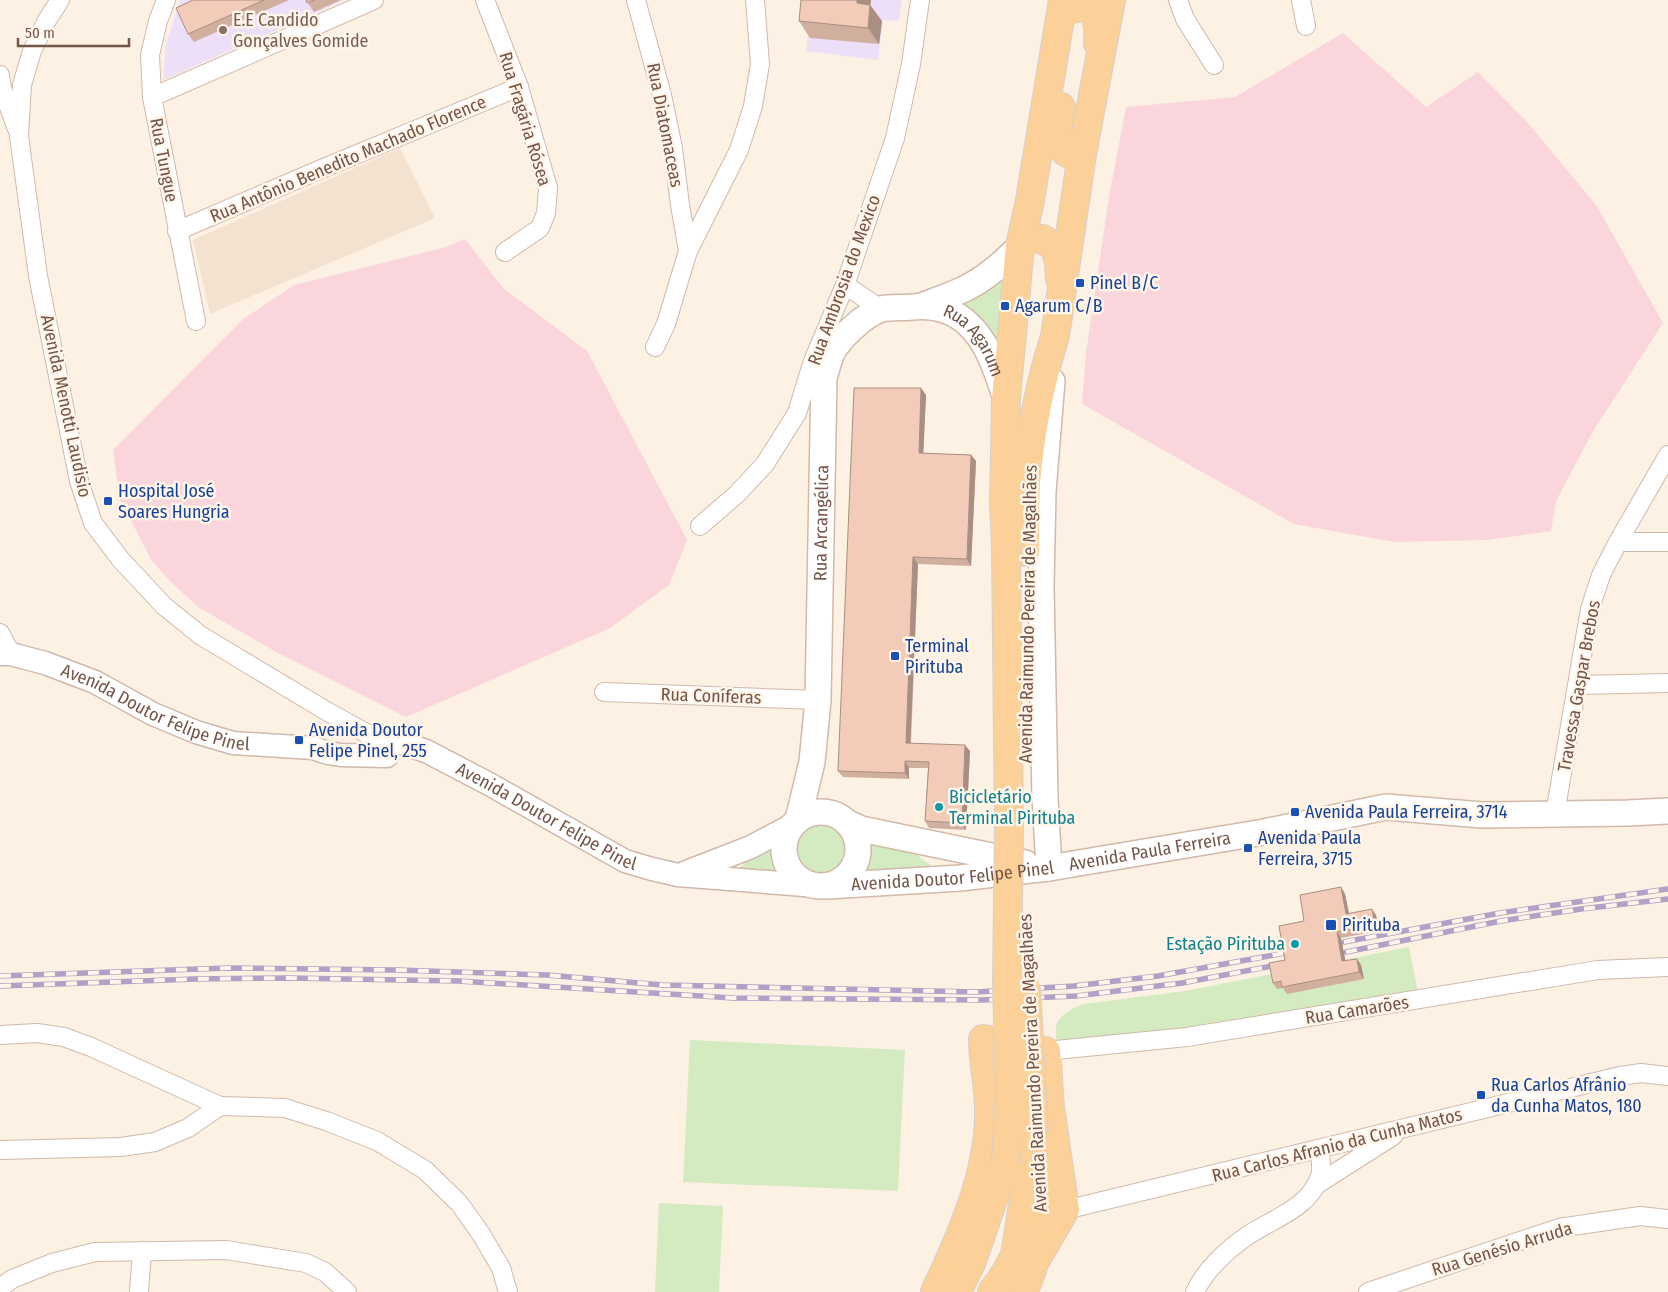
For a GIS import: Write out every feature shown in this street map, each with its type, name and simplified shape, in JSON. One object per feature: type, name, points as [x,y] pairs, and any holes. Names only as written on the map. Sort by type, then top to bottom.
[{"type":"main road","name":"Avenida Raimundo Pereira de Magalhães","points":[[1024,1292],[1034,1263],[1042,1186],[1027,1154],[1025,976],[1015,549],[1033,430],[1045,372],[1055,336],[1082,154],[1111,0]]},
{"type":"main road","name":"Avenida Raimundo Pereira de Magalhães","points":[[1015,549],[1004,503],[1006,399],[1020,246],[1030,200],[1062,6]]},
{"type":"main road","points":[[1062,6],[1090,8],[1095,12],[1099,28],[1097,74]]},
{"type":"main road","points":[[1056,48],[1064,60],[1065,69],[1057,137],[1068,155],[1076,156],[1082,154]]},
{"type":"main road","points":[[1020,246],[1032,238],[1043,239],[1054,248],[1060,262],[1060,306]]},
{"type":"main road","name":"Rua Agarum","points":[[920,306],[962,290],[991,273],[1020,246]]},
{"type":"main road","name":"Rua Agarum","points":[[881,310],[932,306],[958,316],[969,324],[983,343],[1006,399]]},
{"type":"main road","name":"Rua Arcangélica","points":[[796,822],[812,762],[818,700],[824,377],[832,354],[844,336],[858,323],[881,310]]},
{"type":"main road","points":[[1049,868],[1045,798],[1041,586],[1043,491],[1055,336]]},
{"type":"main road","points":[[990,1292],[1000,1236],[1027,1154],[1010,1094],[1007,982],[1015,549]]},
{"type":"main road","name":"Rua Arcangélica","points":[[812,762],[818,787],[838,818]]},
{"type":"main road","name":"Avenida Paula Ferreira","points":[[1049,868],[1264,832],[1386,807],[1482,815],[1668,811]]},
{"type":"main road","points":[[820,813],[838,818],[852,830],[856,839],[857,859],[852,869],[846,877],[837,883],[822,886],[803,882],[788,866],[785,859],[784,844],[786,837],[796,822],[809,814],[820,813]]},
{"type":"main road","name":"Avenida Doutor Felipe Pinel","points":[[838,818],[869,831],[1049,868]]},
{"type":"main road","name":"Avenida Doutor Felipe Pinel","points":[[822,886],[960,878],[1049,868]]},
{"type":"main road","points":[[934,1292],[954,1250],[978,1184],[988,1139],[990,1107],[983,1063],[983,1040],[1046,1051],[1050,1107],[1065,1210],[1034,1263]]},
{"type":"main road","points":[[957,1292],[972,1260],[994,1198],[1027,1154]]},
{"type":"main road","points":[[1042,1186],[1065,1210]]},
{"type":"street","name":"Avenida Menotti Laudisio","points":[[60,0],[47,20],[32,51],[22,85],[20,136],[38,276],[79,481],[93,523],[137,578],[164,606],[200,635],[380,745]]},
{"type":"street","name":"Rua Tungue","points":[[166,0],[158,21],[150,55],[152,97],[196,322]]},
{"type":"street","points":[[152,97],[374,0]]},
{"type":"street","name":"Rua Fragária Rósea","points":[[485,0],[519,87],[548,188],[546,213],[540,228],[505,252]]},
{"type":"street","name":"Rua Diatomaceas","points":[[636,0],[666,112],[688,251]]},
{"type":"street","points":[[655,347],[666,324],[688,251],[739,150],[753,106],[760,64],[755,0]]},
{"type":"street","name":"Rua Ambrosia do Mexico","points":[[700,526],[736,494],[765,464],[797,413],[813,361],[845,285],[895,138],[911,64],[920,0]]},
{"type":"street","points":[[1178,0],[1186,19],[1214,65]]},
{"type":"street","points":[[1301,0],[1306,26]]},
{"type":"street","points":[[0,75],[2,88],[20,136]]},
{"type":"street","name":"Rua Antônio Benedito Machado Florence","points":[[177,231],[519,87]]},
{"type":"street","points":[[845,285],[881,310]]},
{"type":"street","points":[[797,413],[824,395]]},
{"type":"street","name":"Travessa Gaspar Brebos","points":[[1555,814],[1590,609],[1601,575],[1668,456]]},
{"type":"street","points":[[1618,542],[1668,542]]},
{"type":"street","points":[[0,633],[6,654]]},
{"type":"street","name":"Avenida Doutor Felipe Pinel","points":[[6,654],[45,663],[95,682],[153,714],[196,732],[233,743],[313,748],[334,744],[380,745],[429,762],[445,762],[500,789],[626,861],[652,869],[678,875],[822,886]]},
{"type":"street","points":[[1578,685],[1668,683]]},
{"type":"street","name":"Rua Coníferas","points":[[604,692],[818,700]]},
{"type":"street","points":[[678,875],[751,847],[796,822]]},
{"type":"street","name":"Rua Camarões","points":[[1046,1051],[1187,1037],[1598,970],[1668,967]]},
{"type":"street","points":[[0,1035],[37,1033],[64,1037],[92,1047],[220,1106],[285,1108],[326,1121],[377,1141],[425,1170],[459,1203],[481,1234],[501,1268],[508,1292]]},
{"type":"street","name":"Rua Carlos Afranio da Cunha Matos","points":[[1065,1210],[1620,1076],[1642,1074],[1668,1076]]},
{"type":"street","points":[[0,1150],[121,1147],[155,1142],[188,1128],[220,1106]]},
{"type":"street","points":[[1316,1185],[1405,1128]]},
{"type":"street","points":[[1195,1292],[1222,1255],[1248,1236],[1299,1205],[1316,1185],[1321,1174],[1319,1149]]},
{"type":"street","name":"Rua Genésio Arruda","points":[[1368,1292],[1559,1228],[1640,1216],[1668,1219]]},
{"type":"street","points":[[0,1288],[12,1279],[60,1261],[95,1252],[226,1250],[306,1263],[325,1272],[347,1292]]},
{"type":"street","points":[[139,1292],[142,1251]]},
{"type":"street","points":[[1402,1292],[1415,1276]]},
{"type":"shaded area","name":"E.E Candido Gonçalves Gomide","points":[[180,0],[345,0],[163,80],[166,44]]},
{"type":"shaded area","points":[[813,0],[902,0],[899,21],[883,20],[878,60],[806,51]]},
{"type":"shaded area","points":[[1343,33],[1426,107],[1478,72],[1527,122],[1596,205],[1663,323],[1593,431],[1556,501],[1551,531],[1487,540],[1394,542],[1294,524],[1082,404],[1086,353],[1109,197],[1126,107],[1235,97]]},
{"type":"shaded area","points":[[400,148],[435,218],[210,314],[193,240]]},
{"type":"shaded area","points":[[465,239],[503,288],[587,351],[687,540],[669,585],[610,628],[406,717],[278,653],[198,607],[152,561],[120,500],[113,450],[242,320],[294,285],[446,247]]},
{"type":"green space","points":[[1007,266],[1004,374],[954,299]]},
{"type":"green space","points":[[820,819],[831,821],[844,832],[849,848],[847,859],[836,872],[820,877],[809,875],[796,864],[791,848],[793,837],[804,824]]},
{"type":"green space","points":[[785,831],[781,853],[783,866],[786,872],[797,882],[739,868]]},
{"type":"green space","points":[[863,832],[911,847],[921,859],[937,869],[848,878],[858,862]]},
{"type":"green space","points":[[1409,947],[1418,993],[1057,1048],[1056,1029],[1060,1018],[1075,1007],[1084,1004],[1185,991]]},
{"type":"green space","points":[[690,1040],[905,1050],[898,1191],[683,1182]]},
{"type":"green space","points":[[659,1203],[723,1206],[719,1292],[655,1292]]},
{"type":"building","points":[[193,0],[264,0],[188,34],[176,8]]},
{"type":"building","points":[[801,0],[857,0],[857,3],[870,5],[868,28],[799,21]]},
{"type":"building","name":"Terminal Pirituba","points":[[854,388],[921,388],[919,453],[971,455],[967,559],[913,557],[906,743],[965,745],[962,823],[925,821],[929,762],[905,761],[905,773],[838,771]]},
{"type":"building","name":"Estação Pirituba","points":[[1341,887],[1346,914],[1372,909],[1375,925],[1337,932],[1342,961],[1357,959],[1359,972],[1282,987],[1281,981],[1273,983],[1269,963],[1285,960],[1279,926],[1304,921],[1300,895]]},
{"type":"railway","points":[[1344,942],[1500,913],[1668,889]]},
{"type":"railway","points":[[1346,952],[1501,921],[1668,899]]},
{"type":"railway","points":[[0,976],[228,968],[397,970],[547,975],[662,985],[976,992],[1074,986],[1158,976],[1296,951]]},
{"type":"railway","points":[[0,986],[196,979],[288,978],[458,981],[733,998],[981,1000],[1076,996],[1182,983],[1283,964]]},
{"type":"place","name":"E.E Candido Gonçalves Gomide","points":[[223,30]]},
{"type":"place","name":"Pinel B/C","points":[[1080,283]]},
{"type":"place","name":"Agarum C/B","points":[[1005,306]]},
{"type":"place","name":"Hospital José Soares Hungria","points":[[108,501]]},
{"type":"place","name":"Terminal Pirituba","points":[[895,656]]},
{"type":"place","name":"Avenida Doutor Felipe Pinel, 255","points":[[299,740]]},
{"type":"place","name":"Bicicletário Terminal Pirituba","points":[[939,807]]},
{"type":"place","name":"Avenida Paula Ferreira, 3714","points":[[1295,812]]},
{"type":"place","name":"Avenida Paula Ferreira, 3715","points":[[1248,848]]},
{"type":"place","name":"Pirituba","points":[[1331,925]]},
{"type":"place","name":"Estação Pirituba","points":[[1295,944]]},
{"type":"place","name":"Rua Carlos Afrânio da Cunha Matos, 180","points":[[1481,1095]]}]
